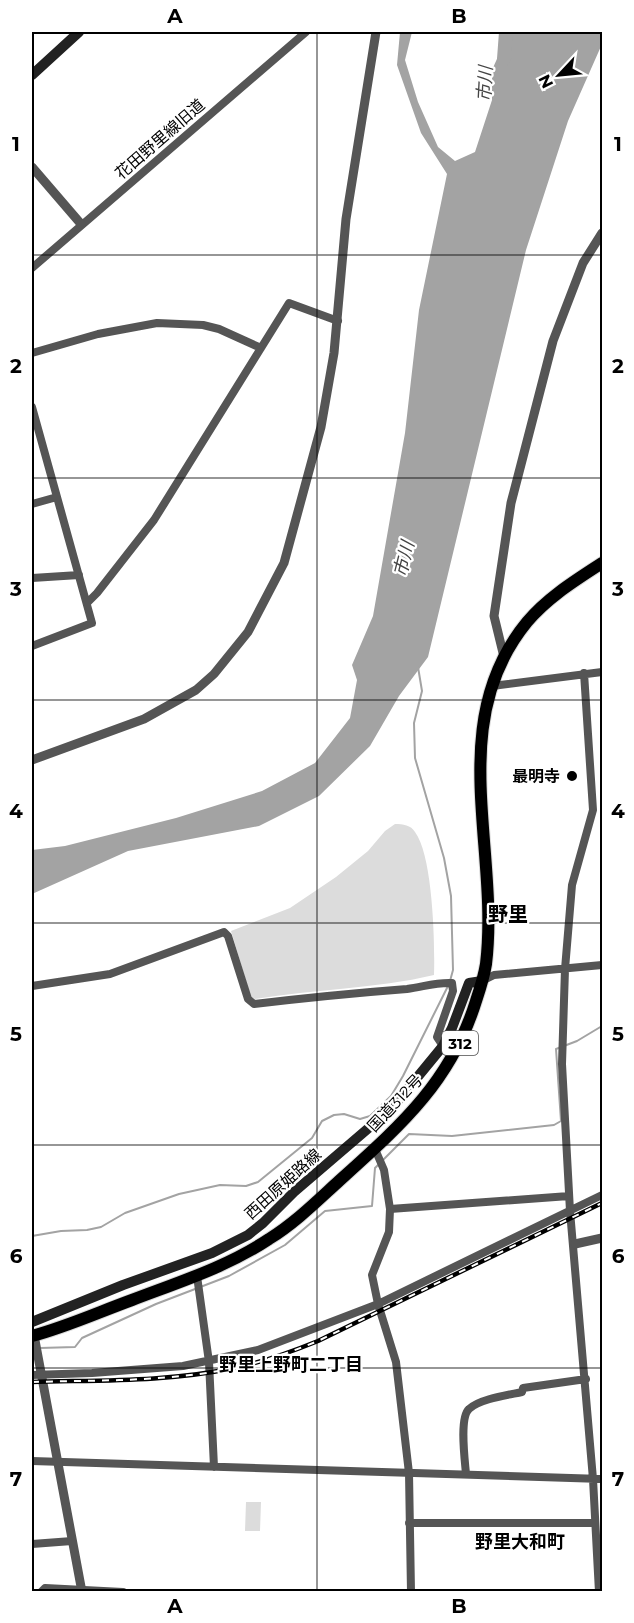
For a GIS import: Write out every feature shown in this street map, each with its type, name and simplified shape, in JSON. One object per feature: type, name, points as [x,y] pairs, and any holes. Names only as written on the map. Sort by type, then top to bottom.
[{"type":"highway","name":"国道312号","points":[[33,1335],[197,1276],[238,1257],[284,1229],[375,1149],[425,1099],[439,1080],[468,1028],[486,966],[488,923],[480,737],[484,712],[492,686],[504,657],[527,622],[560,591],[603,562]]},
{"type":"main road","points":[[32,75],[79,32]]},
{"type":"main road","name":"西田原姫路線","points":[[32,1322],[123,1285],[212,1253],[248,1235],[294,1192],[392,1108],[443,1046],[469,983],[482,981]]},
{"type":"main road","points":[[32,1322],[33,1335]]},
{"type":"street","points":[[32,760],[144,719],[196,690],[214,674],[248,632],[284,563],[321,427],[334,353],[346,219],[376,32]]},
{"type":"street","name":"花田野里線旧道","points":[[32,268],[301,33]]},
{"type":"street","points":[[32,167],[81,224]]},
{"type":"street","points":[[504,657],[494,616],[511,503],[553,341],[583,263],[603,233]]},
{"type":"street","points":[[87,603],[154,520],[289,303],[338,321]]},
{"type":"street","points":[[32,353],[98,334],[157,323],[203,325],[219,329],[261,348]]},
{"type":"street","points":[[32,407],[92,623],[32,646]]},
{"type":"street","points":[[32,504],[57,497]]},
{"type":"street","points":[[32,578],[79,575]]},
{"type":"street","points":[[492,686],[603,672]]},
{"type":"street","points":[[584,673],[593,810],[574,874],[565,969],[562,1064],[569,1196],[586,1379],[599,1592]]},
{"type":"street","points":[[32,986],[110,974],[224,932],[228,936],[248,999],[254,1004],[411,988],[439,982],[452,983],[453,991],[437,1037],[443,1046]]},
{"type":"street","points":[[482,981],[494,975],[603,965]]},
{"type":"street","points":[[375,1149],[384,1170],[390,1209],[389,1232],[372,1275],[378,1304],[396,1362],[409,1473],[411,1592]]},
{"type":"street","points":[[36,1375],[183,1366],[258,1350],[378,1304],[603,1195]]},
{"type":"street","points":[[390,1209],[569,1196]]},
{"type":"street","points":[[575,1244],[603,1238]]},
{"type":"street","points":[[197,1276],[208,1362],[214,1467]]},
{"type":"street","points":[[33,1335],[36,1375],[82,1590]]},
{"type":"street","points":[[466,1474],[464,1430],[467,1410],[479,1403],[522,1392],[523,1388],[586,1379]]},
{"type":"street","points":[[32,1461],[603,1479]]},
{"type":"street","points":[[409,1523],[595,1523]]},
{"type":"street","points":[[32,1544],[72,1541]]},
{"type":"street","points":[[41,1592],[45,1588],[123,1592]]},
{"type":"shaded area","points":[[395,824],[406,825],[413,830],[426,860],[432,901],[434,975],[367,986],[255,999],[251,997],[231,931],[290,908],[336,877],[368,851],[385,831]]},
{"type":"shaded area","points":[[246,1502],[261,1502],[260,1531],[245,1531]]},
{"type":"water","points":[[400,32],[412,32],[405,60],[418,102],[438,147],[455,161],[475,152],[492,100],[492,70],[509,32],[602,32],[602,44],[568,121],[526,250],[428,657],[399,696],[370,746],[319,796],[259,826],[128,851],[32,894],[32,850],[65,846],[176,818],[262,791],[315,763],[350,718],[357,680],[352,665],[373,616],[405,433],[419,310],[447,174],[421,133],[397,65]]},
{"type":"waterway","name":"市川","points":[[504,59],[506,32]]},
{"type":"waterway","points":[[418,667],[422,691],[414,723],[415,758],[444,858],[451,896],[453,970],[450,981]]},
{"type":"waterway","points":[[32,1236],[101,1227],[125,1213],[179,1194],[220,1185],[246,1186],[258,1182],[312,1138],[322,1121],[334,1115],[344,1114],[360,1119],[370,1116],[391,1096],[448,986]]},
{"type":"waterway","points":[[40,1348],[75,1347],[82,1338],[156,1304],[229,1276],[285,1245],[325,1211],[372,1206],[375,1168],[409,1134],[452,1136],[554,1125],[561,1121],[556,1049],[577,1041],[602,1026]]},
{"type":"railway","points":[[32,1382],[133,1380],[184,1376],[209,1373],[266,1360],[318,1341],[602,1203]]},
{"type":"place","name":"最明寺","points":[[572,776]]},
{"type":"district","name":"野里","points":[[508,914]]},
{"type":"district","name":"野里上野町二丁目","points":[[291,1365]]},
{"type":"district","name":"野里大和町","points":[[520,1542]]}]
